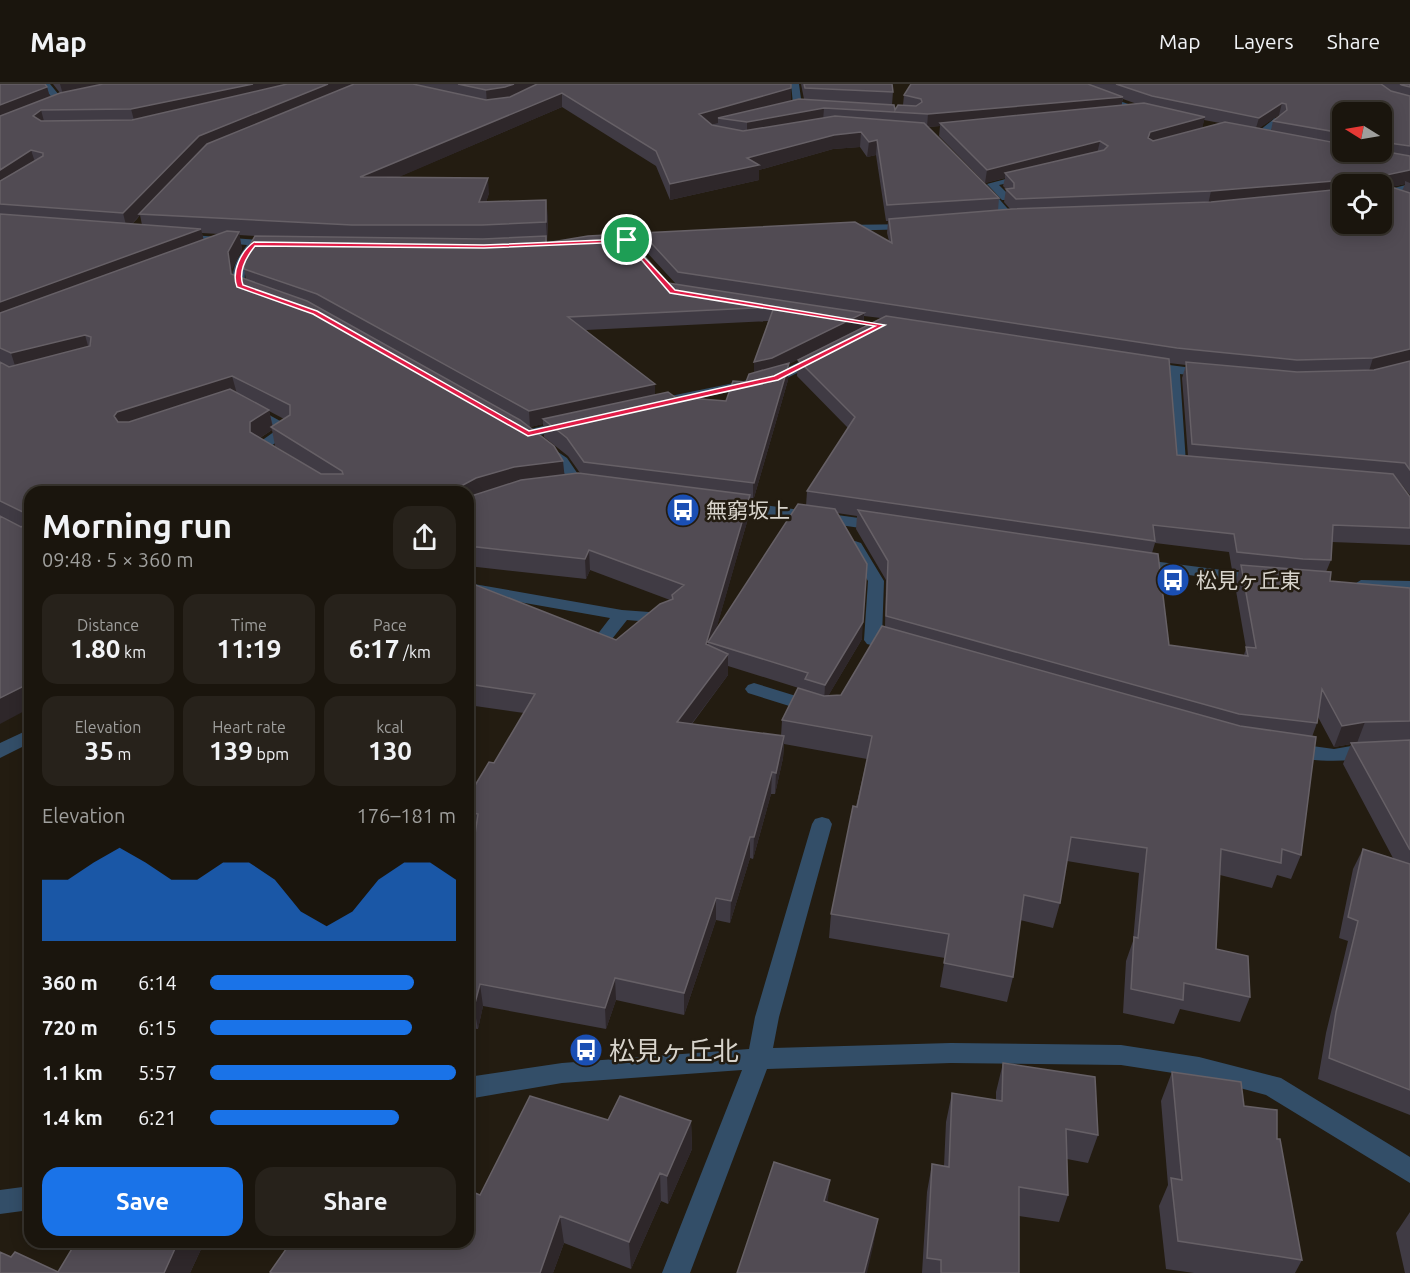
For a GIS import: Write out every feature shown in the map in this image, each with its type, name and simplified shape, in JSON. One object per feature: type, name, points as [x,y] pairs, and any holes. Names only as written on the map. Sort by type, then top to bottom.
[{"type":"street","points":[[45,84],[61,103]]},
{"type":"street","points":[[795,84],[798,106]]},
{"type":"street","points":[[1063,84],[1157,114]]},
{"type":"street","points":[[51,107],[72,101]]},
{"type":"street","points":[[775,112],[798,106],[810,107]]},
{"type":"street","points":[[1116,114],[1146,112]]},
{"type":"street","points":[[1269,138],[1254,135],[1278,120]]},
{"type":"street","points":[[972,176],[1005,218],[1024,217],[992,184],[1035,174]]},
{"type":"street","points":[[1392,192],[1410,187]]},
{"type":"street","points":[[1392,198],[1401,201]]},
{"type":"street","points":[[827,229],[921,226]]},
{"type":"street","points":[[592,242],[631,245],[675,234]]},
{"type":"street","points":[[165,236],[289,245]]},
{"type":"street","points":[[208,250],[230,242]]},
{"type":"street","points":[[254,244],[244,256],[238,279],[240,286],[267,296]]},
{"type":"street","points":[[644,406],[776,378],[829,351]]},
{"type":"street","points":[[1138,364],[1220,375]]},
{"type":"street","points":[[1173,370],[1179,467],[1203,469]]},
{"type":"street","points":[[236,400],[288,429],[261,446],[290,464]]},
{"type":"street","points":[[557,487],[585,487],[562,461],[523,431],[586,420]]},
{"type":"street","points":[[716,504],[893,528]]},
{"type":"street","points":[[841,520],[876,581],[873,640],[863,659]]},
{"type":"street","points":[[1124,562],[1274,582]]},
{"type":"street","points":[[1342,585],[1410,586]]},
{"type":"street","points":[[474,589],[622,615],[663,618]]},
{"type":"street","points":[[606,635],[622,615]]},
{"type":"street","points":[[873,640],[907,650]]},
{"type":"street","points":[[754,689],[830,714],[836,704]]},
{"type":"street","points":[[0,751],[24,738]]},
{"type":"street","points":[[1278,748],[1334,756],[1357,752],[1410,750]]},
{"type":"street","points":[[676,1273],[759,1059],[766,1017],[822,824]]},
{"type":"street","points":[[474,1087],[562,1073],[759,1059],[951,1053],[1121,1055],[1199,1066],[1272,1086],[1410,1172]]},
{"type":"street","points":[[0,1202],[24,1199]]},
{"type":"building","points":[[0,84],[45,84],[47,87],[0,105]]},
{"type":"building","points":[[103,84],[253,84],[131,109],[41,110],[33,116],[41,121],[132,120],[287,84],[328,84],[199,136],[123,213],[0,204],[0,181],[43,156],[43,153],[31,150],[0,170],[0,116],[60,93]]},
{"type":"building","points":[[354,84],[413,84],[486,100],[510,97],[537,84],[791,84],[791,88],[699,114],[712,125],[743,131],[835,116],[924,123],[999,198],[887,205],[877,140],[869,142],[861,132],[834,135],[747,158],[759,165],[670,184],[656,151],[562,93],[360,177],[488,178],[479,202],[546,200],[546,222],[482,225],[352,225],[139,214],[207,144]]},
{"type":"building","points":[[458,84],[514,84],[486,90]]},
{"type":"building","points":[[804,84],[892,84],[893,92],[805,88]]},
{"type":"building","points":[[911,84],[1088,84],[1123,97],[928,114],[824,108],[747,122],[718,118],[799,99],[894,105],[895,110],[898,105],[916,106],[922,102],[921,99],[904,95]]},
{"type":"building","points":[[1116,84],[1381,84],[1391,91],[1410,96],[1410,146],[1392,143],[1392,102],[1332,102],[1332,131],[1273,121],[1287,110],[1286,104],[1282,103],[1259,118],[1152,96]]},
{"type":"building","points":[[1144,103],[1205,117],[1150,132],[1148,138],[1153,141],[1225,122],[1332,142],[1332,162],[1392,162],[1392,153],[1410,156],[1410,170],[1391,174],[1332,174],[1332,181],[1211,191],[1016,199],[1006,189],[1014,188],[1014,183],[1005,173],[1104,150],[1108,146],[1100,141],[987,170],[940,123]]},
{"type":"building","points":[[1392,187],[1410,193],[1410,349],[1373,358],[1297,360],[1177,348],[678,272],[642,233],[855,222],[892,243],[889,219],[1012,209],[1211,202],[1332,190],[1332,234],[1392,234]]},
{"type":"building","points":[[0,214],[201,229],[0,302]]},
{"type":"building","points":[[227,231],[239,232],[228,252],[231,274],[307,301],[520,420],[554,446],[563,461],[514,467],[476,478],[463,486],[24,486],[24,513],[0,501],[0,362],[9,367],[90,346],[91,337],[85,335],[11,353],[0,348],[0,313]],"holes":[[[232,376],[290,405],[290,415],[271,427],[342,471],[343,474],[321,474],[250,432],[250,422],[269,410],[230,389],[129,422],[118,422],[114,416],[117,412]]]},
{"type":"building","points":[[625,234],[668,283],[864,313],[772,358],[754,362],[774,307],[568,317],[655,384],[529,411],[317,294],[244,269],[246,252],[255,236],[483,239],[546,236],[546,243],[588,236]]},
{"type":"building","points":[[886,316],[1169,359],[1177,455],[1393,474],[1410,497],[1410,528],[1333,525],[1331,560],[1303,559],[1237,552],[1234,534],[1153,525],[1155,541],[807,491],[855,417],[798,360]]},
{"type":"building","points":[[1410,361],[1410,470],[1405,463],[1192,444],[1186,362],[1297,372],[1374,370]]},
{"type":"building","points":[[789,363],[754,483],[584,462],[567,438],[543,419],[668,392],[675,397],[726,401],[733,381],[746,382],[749,374]]},
{"type":"building","points":[[578,473],[750,495],[706,644],[728,654],[677,722],[784,736],[776,773],[772,772],[754,837],[750,837],[731,901],[716,898],[684,993],[615,978],[605,1008],[480,984],[474,1007],[474,841],[478,814],[474,813],[474,787],[489,762],[494,763],[535,694],[474,685],[474,584],[616,640],[660,604],[673,599],[672,595],[684,585],[589,550],[585,559],[474,547],[474,495],[521,480]]},
{"type":"building","points":[[798,504],[835,509],[867,564],[863,622],[825,685],[805,679],[808,673],[708,642]]},
{"type":"building","points":[[858,510],[1158,554],[1169,645],[1248,656],[1246,647],[1256,648],[1241,565],[1331,572],[1330,581],[1410,588],[1410,721],[1365,722],[1342,726],[1322,689],[1317,723],[1239,714],[886,616],[888,561]]},
{"type":"building","points":[[0,516],[21,527],[24,526],[24,686],[0,698]]},
{"type":"building","points":[[882,626],[1240,726],[1316,737],[1301,855],[1282,849],[1281,863],[1221,849],[1216,949],[1248,956],[1250,997],[1184,983],[1183,1000],[1131,989],[1134,937],[1138,938],[1147,848],[1071,837],[1060,903],[1024,895],[1013,977],[944,963],[949,934],[831,914],[853,806],[857,807],[872,736],[782,720],[798,688],[824,696],[841,695]]},
{"type":"building","points":[[1410,740],[1410,850],[1351,743]]},
{"type":"building","points":[[1363,849],[1410,864],[1410,1090],[1329,1058],[1336,1012],[1358,921],[1348,917]]},
{"type":"building","points":[[1003,1063],[1095,1077],[1098,1135],[1066,1129],[1068,1195],[1019,1187],[1019,1273],[941,1273],[941,1260],[927,1258],[932,1164],[949,1167],[952,1093],[1002,1101]]},
{"type":"building","points":[[1172,1072],[1241,1082],[1244,1106],[1277,1110],[1277,1139],[1280,1139],[1302,1260],[1178,1241],[1171,1178],[1182,1180]]},
{"type":"building","points":[[530,1096],[608,1120],[620,1096],[691,1121],[667,1176],[660,1173],[629,1242],[560,1216],[540,1273],[270,1272],[287,1248],[474,1248],[474,1192],[480,1195]]},
{"type":"building","points":[[774,1162],[830,1180],[824,1201],[878,1219],[864,1273],[737,1273]]},
{"type":"building","points":[[72,1248],[175,1248],[164,1273],[0,1273],[0,1252],[11,1257],[15,1252],[58,1272]]},
{"type":"place","name":"無窮坂上","points":[[683,510]]},
{"type":"place","name":"松見ヶ丘東","points":[[1173,580]]},
{"type":"place","name":"松見ヶ丘北","points":[[586,1050]]},
{"type":"route","points":[[627,240],[673,292],[882,325],[776,378],[656,403],[528,434],[315,313],[240,286],[238,279],[244,256],[254,244],[484,247],[627,240]]}]
